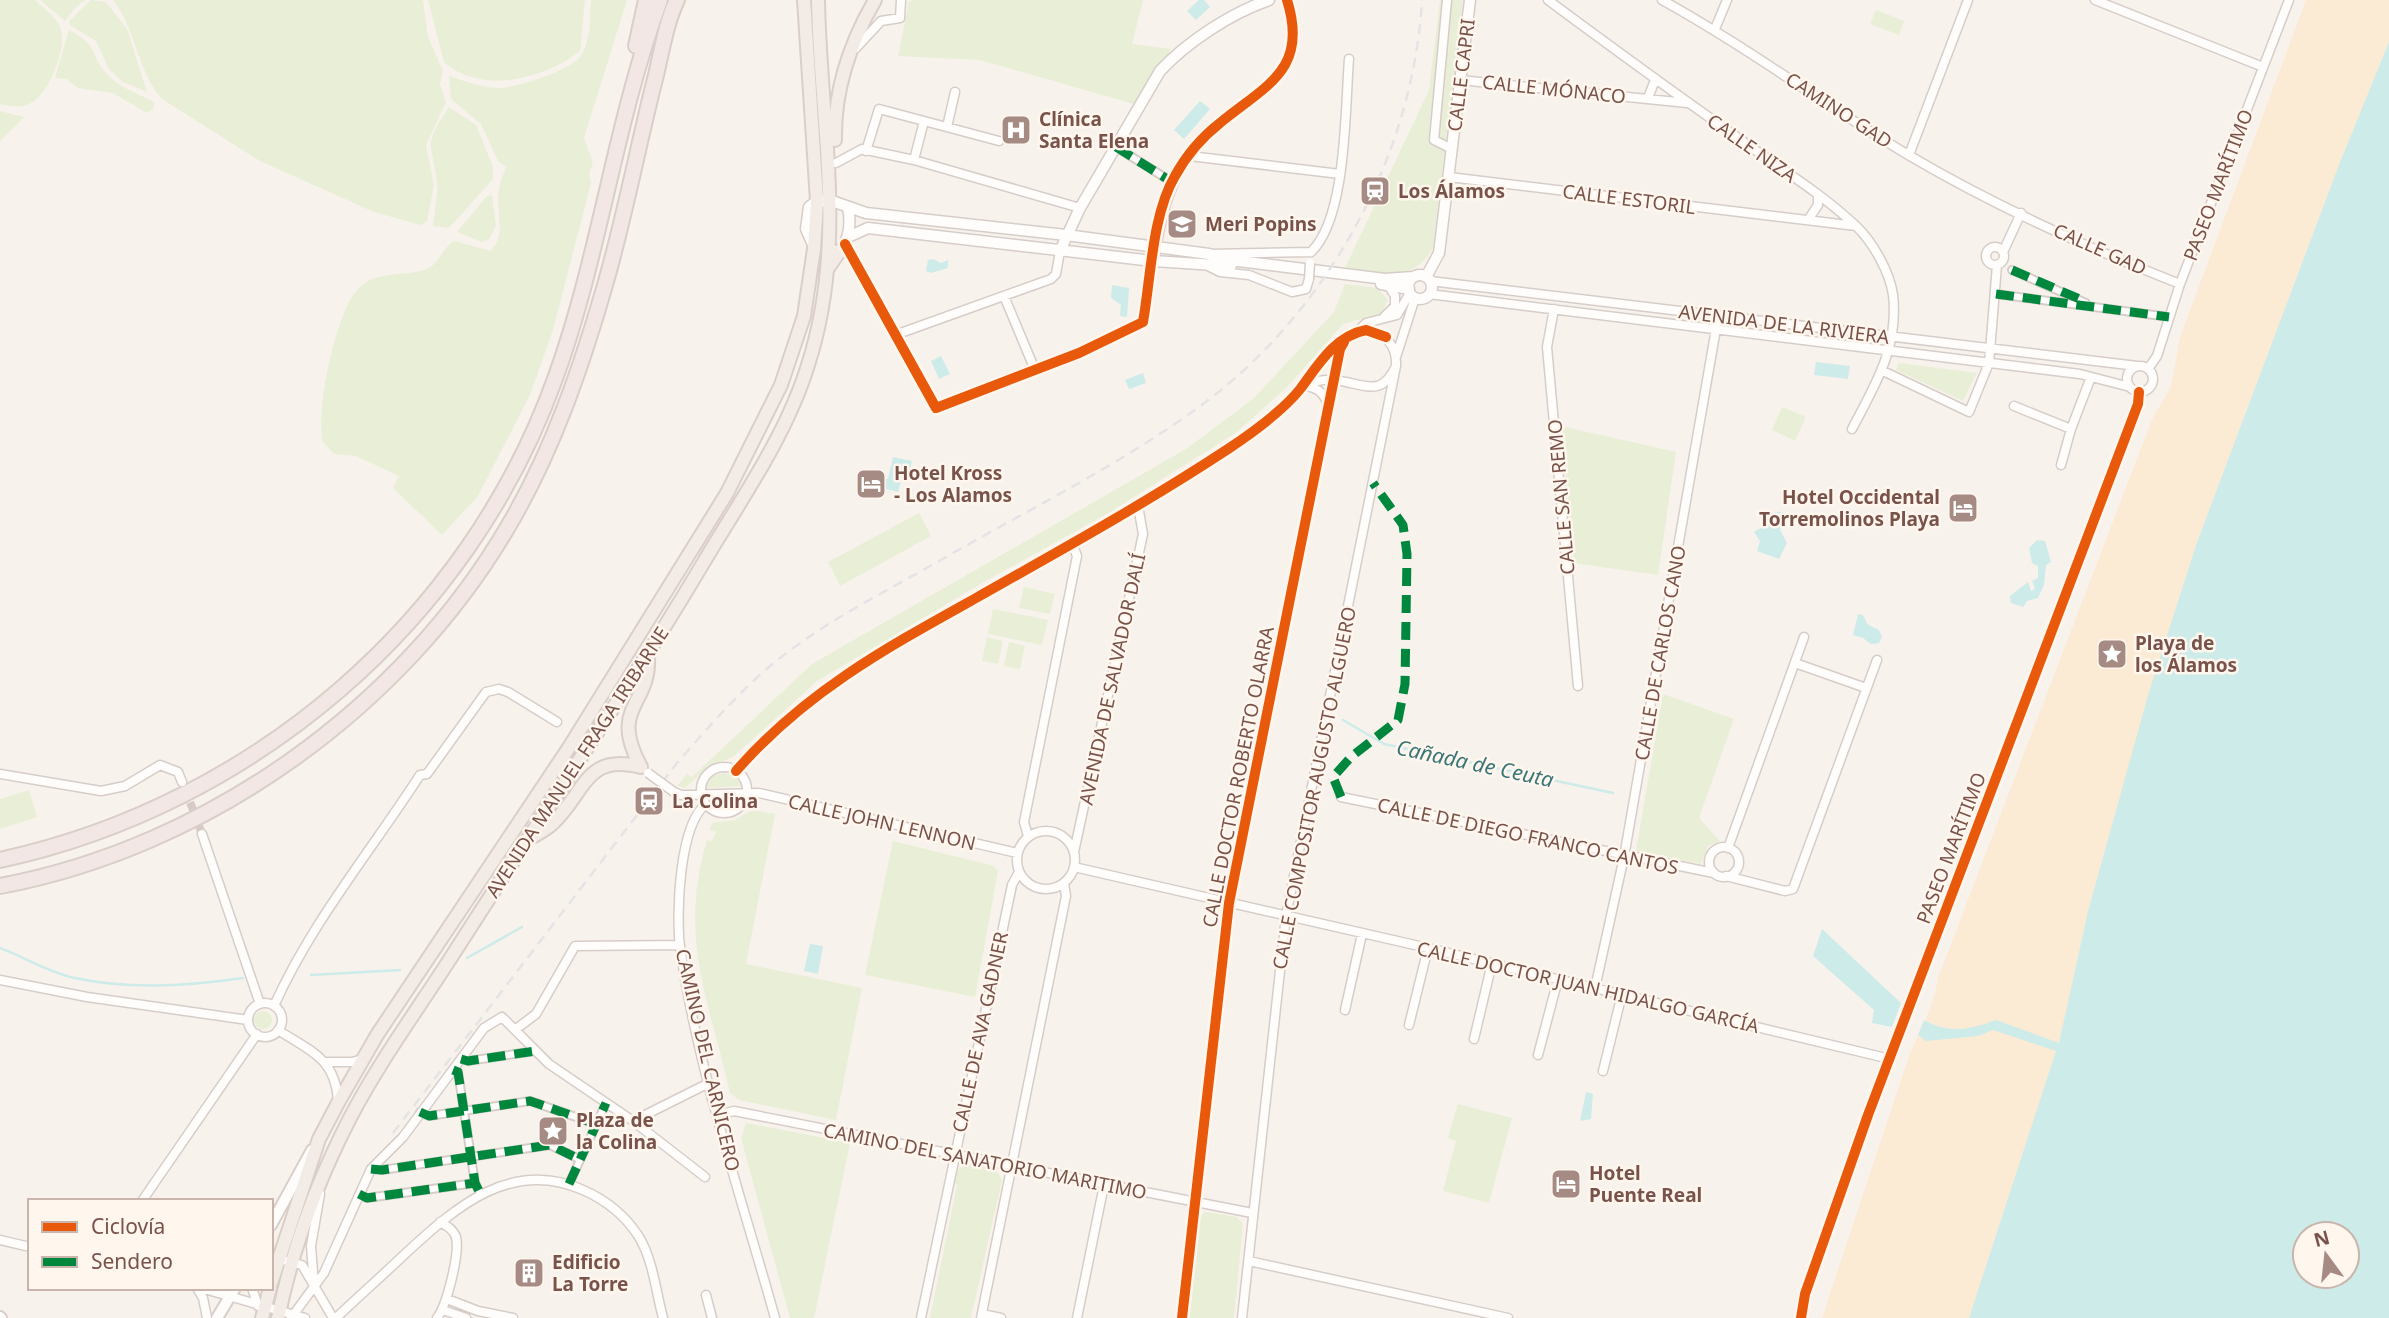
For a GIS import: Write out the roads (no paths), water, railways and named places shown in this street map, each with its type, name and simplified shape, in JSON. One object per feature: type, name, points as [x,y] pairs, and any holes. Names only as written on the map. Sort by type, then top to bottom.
[{"type":"highway","points":[[632,81],[633,60],[646,0]]},
{"type":"highway","points":[[0,860],[70,841],[134,817],[249,760],[320,708],[396,638],[439,588],[486,522],[524,449],[556,378],[632,81],[660,0]]},
{"type":"highway","points":[[0,887],[94,861],[149,840],[264,778],[335,727],[412,657],[463,595],[502,536],[545,455],[576,383],[606,282],[628,183],[677,0]]},
{"type":"main road","points":[[804,0],[813,204]]},
{"type":"main road","points":[[818,0],[832,201]]},
{"type":"main road","points":[[831,182],[835,163],[835,114],[846,61],[859,26],[875,0]]},
{"type":"main road","name":"AVENIDA MANUEL FRAGA IRIBARNE","points":[[278,1314],[293,1261],[323,1176],[351,1116],[648,657],[782,426],[808,366],[826,272],[840,246],[832,201]]},
{"type":"main road","name":"AVENIDA MANUEL FRAGA IRIBARNE","points":[[275,1257],[319,1139],[338,1101],[570,746],[727,493],[792,357],[804,316],[812,267],[813,204]]},
{"type":"main road","points":[[527,841],[553,823],[585,779],[623,750],[630,712],[649,673],[648,657]]},
{"type":"main road","points":[[627,737],[645,770]]},
{"type":"main road","points":[[608,764],[621,762],[645,770]]},
{"type":"main road","points":[[273,1221],[319,1139]]},
{"type":"main road","points":[[261,1311],[269,1290]]},
{"type":"main road","points":[[217,1318],[233,1292]]},
{"type":"street","points":[[846,61],[871,28],[881,21],[900,18],[901,0]]},
{"type":"street","points":[[895,335],[1051,279],[1056,274],[1066,234],[1160,71],[1171,60],[1252,3],[1269,0]]},
{"type":"street","points":[[848,208],[840,246],[936,408],[1079,354],[1143,322],[1163,204],[1172,182],[1202,139],[1263,93],[1280,74],[1290,56],[1294,35],[1287,0]]},
{"type":"street","name":"CALLE CAPRI","points":[[1447,0],[1434,140],[1452,149]]},
{"type":"street","name":"CALLE CAPRI","points":[[1429,294],[1428,279],[1439,253],[1470,0]]},
{"type":"street","name":"CALLE NIZA","points":[[1548,0],[1856,226],[1880,260],[1893,292],[1893,337],[1883,371],[1852,429]]},
{"type":"street","name":"CAMINO GAD","points":[[1661,0],[1715,29],[1909,155],[1965,187],[2021,213]]},
{"type":"street","points":[[1715,29],[1727,0]]},
{"type":"street","points":[[1909,155],[1968,0]]},
{"type":"street","points":[[2095,0],[2263,67]]},
{"type":"street","name":"PASEO MARÍTIMO","points":[[2148,369],[2157,356],[2180,284],[2289,0]]},
{"type":"street","points":[[813,204],[832,201],[866,213],[1066,234],[1209,254],[1311,252],[1323,241],[1337,195],[1349,59]]},
{"type":"street","name":"CALLE MÓNACO","points":[[1460,80],[1690,104]]},
{"type":"street","name":"CALLE MÓNACO","points":[[1648,98],[1655,80]]},
{"type":"street","points":[[947,127],[955,92]]},
{"type":"street","points":[[866,150],[879,109],[999,141]]},
{"type":"street","points":[[914,160],[924,121]]},
{"type":"street","points":[[1116,147],[1172,182]]},
{"type":"street","points":[[835,163],[847,155],[866,150],[914,160],[1080,208]]},
{"type":"street","points":[[1190,156],[1340,174]]},
{"type":"street","name":"CALLE ESTORIL","points":[[1449,177],[1856,226]]},
{"type":"street","points":[[1808,220],[1815,212],[1818,196]]},
{"type":"street","points":[[862,229],[858,221],[866,213]]},
{"type":"street","points":[[1997,265],[2004,260],[2003,252],[2021,213]]},
{"type":"street","name":"CALLE GAD","points":[[2021,213],[2180,284]]},
{"type":"street","points":[[811,244],[840,246],[862,229],[877,228],[1153,261],[1298,272],[1429,294]]},
{"type":"street","points":[[1997,265],[1989,262],[1987,252],[1995,247],[2003,252]]},
{"type":"street","points":[[1208,266],[1220,272],[1249,275],[1292,292],[1306,289],[1311,252]]},
{"type":"street","points":[[1209,254],[1222,259],[1385,279],[1428,279]]},
{"type":"street","points":[[1883,371],[1969,412],[1989,363],[1997,265]]},
{"type":"street","points":[[2012,270],[2091,306]]},
{"type":"street","points":[[736,771],[776,727],[822,689],[886,648],[1138,506],[1230,447],[1303,386],[1333,346],[1344,342],[1366,323],[1397,315],[1411,293],[1413,277]]},
{"type":"street","name":"AVENIDA DE LA RIVIERA","points":[[1428,279],[2137,366]]},
{"type":"street","points":[[1381,319],[1395,306],[1395,296],[1388,285]]},
{"type":"street","name":"CALLE COMPOSITOR AUGUSTO ALGUERO","points":[[1242,1318],[1286,916],[1411,293]]},
{"type":"street","name":"AVENIDA DE LA RIVIERA","points":[[1429,294],[1989,363],[2091,377],[2130,387]]},
{"type":"street","points":[[1996,294],[2169,317]]},
{"type":"street","points":[[1004,296],[1035,370]]},
{"type":"street","name":"CALLE SAN REMO","points":[[1553,309],[1547,347],[1578,686]]},
{"type":"street","name":"CALLE DE CARLOS CANO","points":[[1595,988],[1624,857],[1718,316]]},
{"type":"street","points":[[1303,386],[1334,380],[1369,388],[1382,384],[1396,362],[1385,337],[1376,332],[1357,332]]},
{"type":"street","points":[[1344,342],[1338,360],[1341,372],[1349,382]]},
{"type":"street","name":"CALLE DOCTOR ROBERTO OLARRA","points":[[1182,1318],[1229,903],[1338,360]]},
{"type":"street","points":[[2137,366],[2148,369],[2153,375],[2152,385],[2147,391],[2139,392],[2130,387],[2127,375],[2137,366]]},
{"type":"street","points":[[2061,465],[2071,429],[2091,377]]},
{"type":"street","points":[[1303,386],[1316,388],[1325,396],[1329,407]]},
{"type":"street","name":"PASEO MARÍTIMO","points":[[1801,1318],[1805,1294],[1890,1059],[2138,404],[2139,392]]},
{"type":"street","points":[[2014,406],[2071,429]]},
{"type":"street","name":"AVENIDA DE SALVADOR DALÍ","points":[[1074,852],[1143,534],[1138,506]]},
{"type":"street","points":[[1028,836],[1024,822],[1077,556],[1072,543]]},
{"type":"street","points":[[1728,848],[1804,637]]},
{"type":"street","points":[[1726,876],[1734,872],[1738,865],[1737,856],[1728,848],[1718,848],[1711,854],[1709,862],[1714,873],[1785,891],[1796,886],[1877,660]]},
{"type":"street","points":[[1795,663],[1866,688]]},
{"type":"street","points":[[274,1006],[288,975],[376,839],[420,775],[427,774],[486,692],[499,689],[508,692],[557,722]]},
{"type":"street","points":[[0,774],[101,791],[125,786],[160,765],[178,772],[182,782]]},
{"type":"street","points":[[722,768],[736,771],[744,779],[747,792],[742,804],[731,812],[718,812],[706,804],[702,794],[709,774],[722,768]]},
{"type":"street","points":[[645,770],[681,796],[747,792]]},
{"type":"street","name":"CALLE JOHN LENNON","points":[[747,792],[1017,853]]},
{"type":"street","name":"CALLE DE DIEGO FRANCO CANTOS","points":[[1341,797],[1624,857],[1714,873]]},
{"type":"street","name":"CAMINO DEL CARNICERO","points":[[706,804],[699,809],[692,826],[682,864],[678,917],[680,945],[709,1083],[775,1318]]},
{"type":"street","points":[[1046,830],[1056,832],[1070,843],[1074,852],[1074,867],[1064,883],[1048,889],[1030,885],[1019,872],[1017,853],[1028,836],[1046,830]]},
{"type":"street","points":[[202,834],[260,1004]]},
{"type":"street","name":"CALLE DOCTOR JUAN HIDALGO GARCÍA","points":[[1074,867],[1492,963],[1890,1059]]},
{"type":"street","name":"CALLE DE AVA GADNER","points":[[920,1318],[1010,892],[1019,872]]},
{"type":"street","points":[[1001,1318],[981,1316],[1066,897],[1064,883]]},
{"type":"street","points":[[1345,1010],[1362,934]]},
{"type":"street","points":[[516,1029],[536,1014],[575,946],[680,945]]},
{"type":"street","points":[[1409,1025],[1428,948]]},
{"type":"street","points":[[1474,1040],[1492,963]]},
{"type":"street","points":[[1538,1055],[1558,979]]},
{"type":"street","points":[[0,980],[87,997],[248,1020]]},
{"type":"street","points":[[1603,1071],[1622,994]]},
{"type":"street","points":[[260,1004],[274,1006],[282,1019],[278,1030],[269,1036],[251,1031],[248,1020],[252,1009],[260,1004]]},
{"type":"street","points":[[292,1315],[324,1273],[371,1169],[403,1137],[484,1028],[502,1017],[535,1051],[633,1121],[705,1177]]},
{"type":"street","points":[[278,1030],[326,1062],[336,1079],[338,1101]]},
{"type":"street","points":[[143,1199],[257,1034]]},
{"type":"street","points":[[461,1059],[468,1062],[535,1051]]},
{"type":"street","points":[[326,1062],[352,1062],[363,1059]]},
{"type":"street","points":[[453,1070],[458,1072],[475,1183],[480,1193]]},
{"type":"street","points":[[633,1121],[699,1085],[709,1083]]},
{"type":"street","points":[[421,1112],[429,1116],[530,1101],[596,1124]]},
{"type":"street","points":[[569,1184],[607,1103]]},
{"type":"street","name":"CAMINO DEL SANATORIO MARITIMO","points":[[718,1115],[734,1111],[1252,1213]]},
{"type":"street","points":[[371,1169],[382,1170],[550,1145],[579,1159]]},
{"type":"street","points":[[314,1285],[311,1246],[323,1176]]},
{"type":"street","points":[[275,1257],[302,1265],[335,1318],[440,1222],[480,1193],[518,1180],[545,1180],[569,1184],[606,1200],[640,1238],[663,1318]]},
{"type":"street","points":[[359,1194],[367,1198],[475,1183]]},
{"type":"street","points":[[1077,1318],[1104,1185]]},
{"type":"street","points":[[436,1318],[447,1299],[457,1240],[451,1228],[440,1222]]},
{"type":"street","points":[[0,1240],[28,1247]]},
{"type":"street","points":[[1248,1261],[1508,1318]]},
{"type":"street","points":[[200,1290],[206,1318]]},
{"type":"street","points":[[253,1290],[261,1311]]},
{"type":"street","points":[[233,1292],[261,1311],[305,1318]]},
{"type":"street","points":[[706,1295],[712,1318]]},
{"type":"street","points":[[447,1299],[478,1311],[513,1318]]},
{"type":"street","points":[[443,1310],[466,1318]]},
{"type":"water","points":[[1199,0],[1204,0],[1210,7],[1196,20],[1187,11]]},
{"type":"water","points":[[2389,42],[2389,1318],[1969,1318],[2056,1051],[1993,1030],[1978,1036],[1926,1041],[1918,1035],[1924,1020],[1942,1027],[1960,1029],[1996,1020],[2059,1043],[2088,911],[2149,692],[2196,545],[2340,162]]},
{"type":"water","points":[[1200,101],[1210,109],[1184,139],[1174,130]]},
{"type":"water","points":[[928,260],[941,263],[948,260],[948,268],[931,273],[926,271]]},
{"type":"water","points":[[1112,285],[1129,288],[1127,317],[1120,316],[1121,305],[1111,298]]},
{"type":"water","points":[[941,356],[950,374],[939,379],[931,361]]},
{"type":"water","points":[[1816,362],[1850,366],[1848,379],[1814,375]]},
{"type":"water","points":[[1143,373],[1146,383],[1129,389],[1125,380]]},
{"type":"water","points":[[893,457],[912,461],[909,474],[903,473],[898,492],[874,486],[876,477],[888,479]]},
{"type":"water","points":[[1774,512],[1784,512],[1786,522],[1780,530],[1787,543],[1779,559],[1757,551],[1760,541],[1754,532],[1772,521]]},
{"type":"water","points":[[2037,540],[2045,541],[2051,562],[2046,565],[2044,585],[2038,598],[2027,601],[2023,607],[2011,603],[2010,596],[2028,582],[2031,591],[2035,589],[2032,581],[2038,578],[2038,566],[2032,563],[2029,548]]},
{"type":"water","points":[[1858,614],[1863,615],[1868,625],[1879,630],[1882,637],[1879,643],[1871,644],[1853,635]]},
{"type":"water","points":[[1822,929],[1901,1003],[1892,1027],[1872,1023],[1874,1010],[1813,956]]},
{"type":"water","points":[[810,944],[823,946],[818,974],[804,971]]},
{"type":"water","points":[[1586,1092],[1593,1094],[1591,1119],[1580,1121]]},
{"type":"waterway","name":"Cañada de Ceuta","points":[[1343,720],[1384,744],[1613,793]]},
{"type":"waterway","name":"Cañada de Ceuta","points":[[467,958],[522,927]]},
{"type":"waterway","name":"Cañada de Ceuta","points":[[0,948],[56,972],[96,982],[159,986],[243,978]]},
{"type":"waterway","name":"Cañada de Ceuta","points":[[311,975],[400,970]]},
{"type":"tunnel","points":[[186,791],[202,834]]},
{"type":"railway","points":[[393,1133],[677,763],[757,677],[790,650],[833,621],[1071,488],[1163,432],[1239,374],[1282,331],[1320,283],[1353,232],[1380,176],[1401,119],[1415,60],[1422,0]]},
{"type":"place","name":"Clínica Santa Elena","points":[[1016,130]]},
{"type":"place","name":"Los Álamos","points":[[1375,191]]},
{"type":"place","name":"Meri Popins","points":[[1182,224]]},
{"type":"place","name":"Hotel Kross - Los Alamos","points":[[871,484]]},
{"type":"place","name":"Hotel Occidental Torremolinos Playa","points":[[1963,508]]},
{"type":"place","name":"Playa de los Álamos","points":[[2112,654]]},
{"type":"place","name":"La Colina","points":[[649,801]]},
{"type":"place","name":"Plaza de la Colina","points":[[553,1131]]},
{"type":"place","name":"Hotel Puente Real","points":[[1566,1184]]},
{"type":"place","name":"Edificio La Torre","points":[[529,1273]]}]
